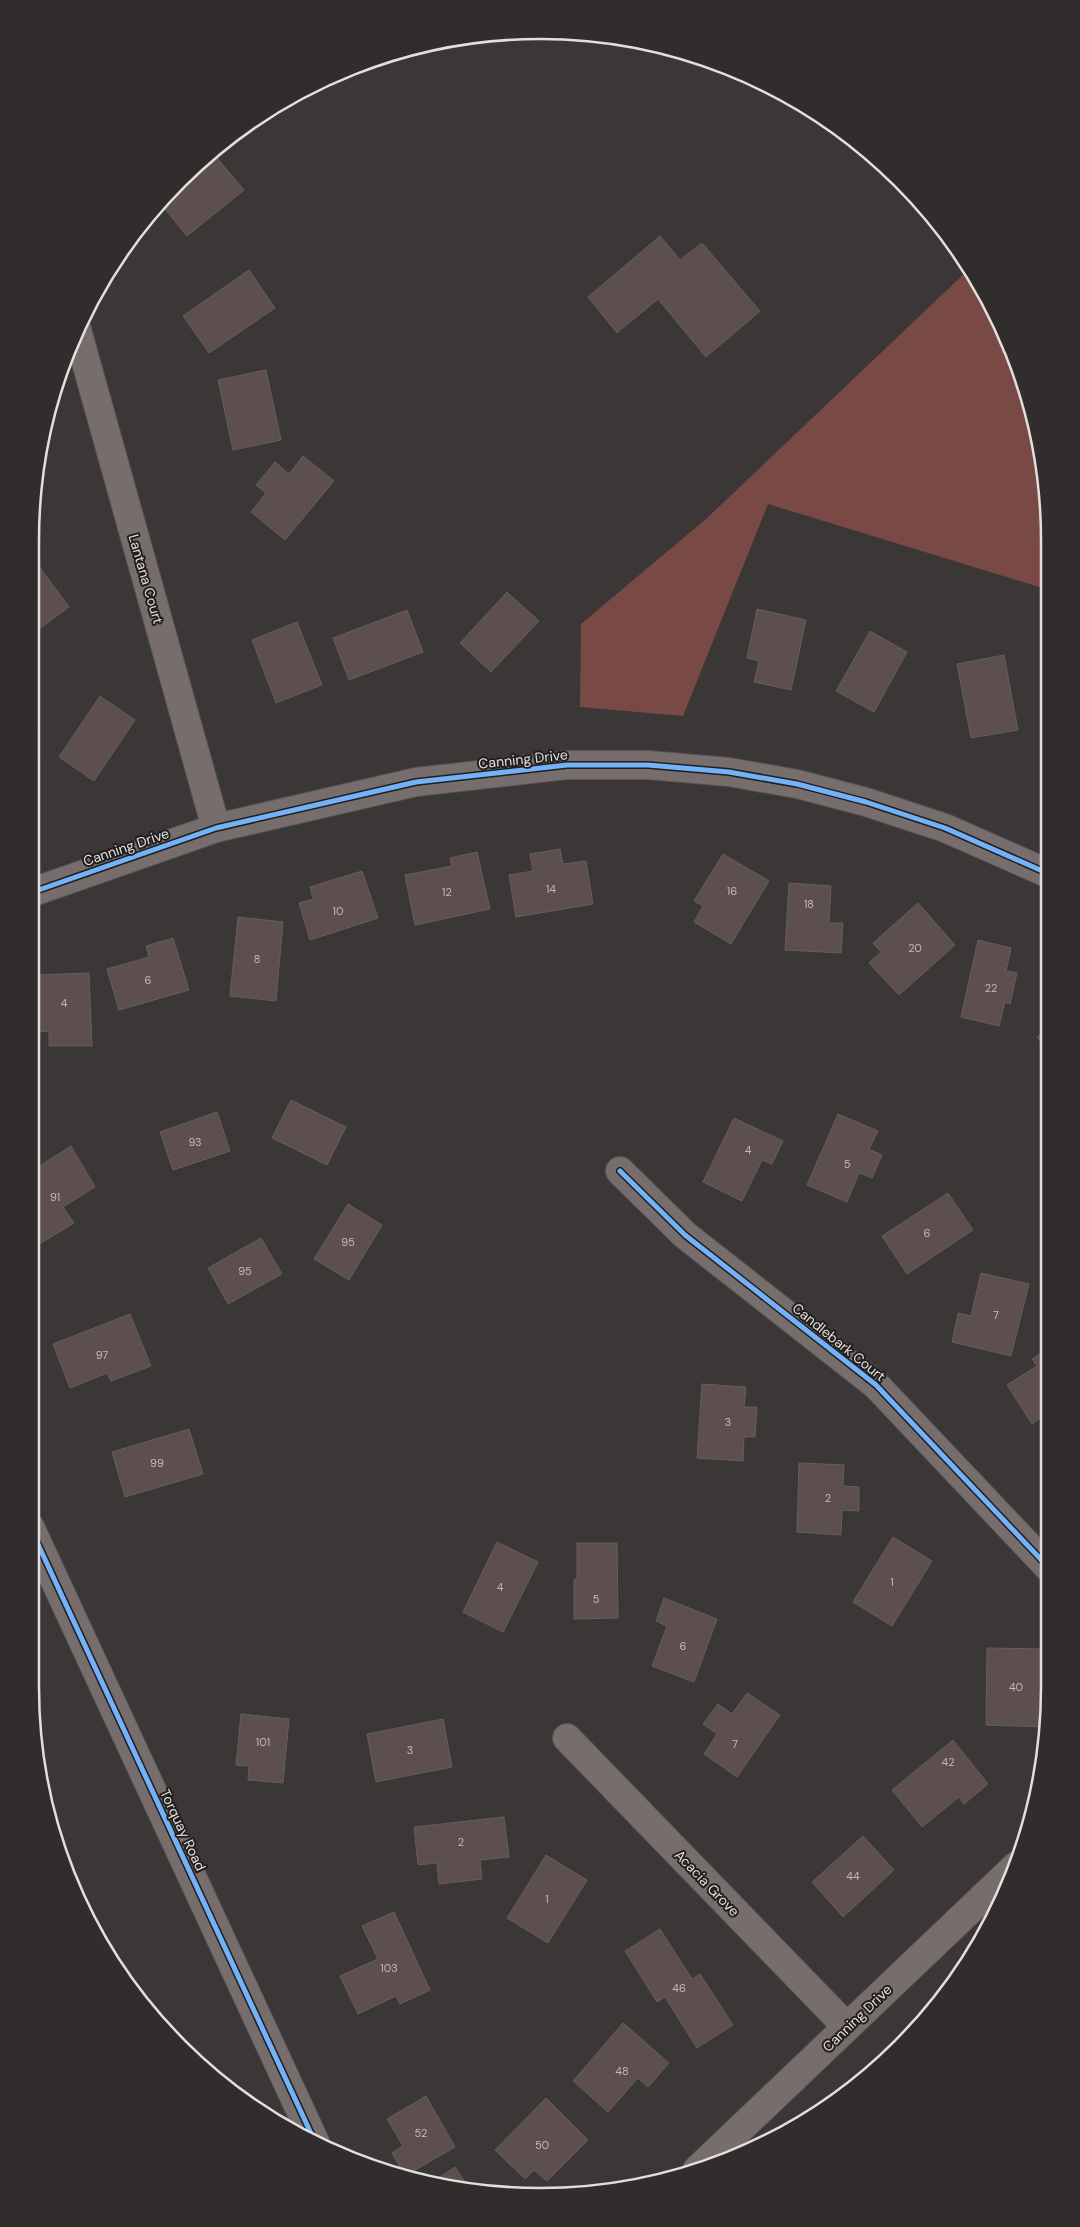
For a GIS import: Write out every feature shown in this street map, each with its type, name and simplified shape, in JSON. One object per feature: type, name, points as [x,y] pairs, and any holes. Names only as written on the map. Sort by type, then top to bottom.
[{"type":"street","name":"Lantana Court","points":[[80,341],[216,828]]},
{"type":"street","name":"Canning Drive","points":[[39,890],[216,828],[416,782],[568,765],[648,765],[729,772],[797,784],[866,802],[945,828],[1041,870]]},
{"type":"street","name":"Candlebark Court","points":[[620,1171],[685,1235],[876,1384],[1041,1558]]},
{"type":"street","name":"Torquay Road","points":[[39,1546],[311,2133]]},
{"type":"street","name":"Acacia Grove","points":[[567,1738],[847,2027]]},
{"type":"street","name":"Canning Drive","points":[[708,2159],[1003,1878]]},
{"type":"shaded area","points":[[964,274],[990,318],[1003,348],[1015,379],[1032,442],[1040,507],[1041,587],[768,504],[683,716],[580,707],[581,624],[706,519]]},
{"type":"building","points":[[217,158],[244,190],[187,236],[164,208]]},
{"type":"building","points":[[660,236],[680,260],[702,243],[760,311],[706,357],[658,299],[617,333],[588,297]]},
{"type":"building","points":[[249,270],[275,308],[209,353],[183,316]]},
{"type":"building","points":[[266,370],[281,440],[233,450],[218,380]]},
{"type":"building","points":[[303,456],[334,481],[285,540],[251,512],[266,493],[256,485],[275,462],[289,474]]},
{"type":"building","points":[[39,566],[69,607],[39,629]]},
{"type":"building","points":[[507,592],[539,621],[491,672],[460,643]]},
{"type":"building","points":[[757,609],[806,620],[791,690],[754,682],[759,661],[747,658]]},
{"type":"building","points":[[407,610],[423,652],[349,680],[333,638]]},
{"type":"building","points":[[297,622],[322,685],[276,703],[252,640]]},
{"type":"building","points":[[870,631],[907,652],[874,712],[836,691]]},
{"type":"building","points":[[1004,655],[1018,730],[971,738],[957,664]]},
{"type":"building","points":[[100,696],[135,720],[94,781],[59,757]]},
{"type":"building","points":[[560,849],[563,864],[586,861],[593,904],[516,917],[509,875],[533,871],[530,854]]},
{"type":"building","points":[[477,852],[490,909],[415,925],[405,875],[452,866],[450,858]]},
{"type":"building","points":[[723,854],[769,881],[731,944],[694,922],[703,906],[694,901]]},
{"type":"building","points":[[362,871],[378,918],[310,940],[299,903],[313,899],[310,887]]},
{"type":"building","points":[[789,883],[831,886],[829,923],[843,923],[841,953],[785,950]]},
{"type":"building","points":[[918,903],[955,945],[899,995],[869,963],[881,952],[873,943]]},
{"type":"building","points":[[238,917],[283,922],[276,1001],[230,996]]},
{"type":"building","points":[[173,938],[189,990],[119,1010],[107,969],[149,957],[146,946]]},
{"type":"building","points":[[978,940],[1011,948],[1006,971],[1017,973],[1010,1004],[1005,1002],[999,1026],[961,1017]]},
{"type":"building","points":[[89,973],[92,1046],[49,1046],[49,1031],[39,1032],[39,975]]},
{"type":"building","points":[[1041,1034],[1041,1042],[1037,1037]]},
{"type":"building","points":[[291,1100],[346,1127],[327,1165],[272,1138]]},
{"type":"building","points":[[217,1112],[230,1151],[173,1170],[160,1132]]},
{"type":"building","points":[[838,1114],[878,1131],[869,1149],[882,1155],[872,1178],[859,1173],[847,1202],[807,1185]]},
{"type":"building","points":[[734,1118],[783,1141],[772,1164],[762,1160],[742,1201],[703,1182]]},
{"type":"building","points":[[71,1146],[95,1187],[63,1207],[74,1223],[39,1244],[39,1166]]},
{"type":"building","points":[[948,1193],[973,1230],[907,1274],[882,1236]]},
{"type":"building","points":[[348,1204],[382,1225],[349,1280],[314,1259]]},
{"type":"building","points":[[261,1238],[282,1274],[228,1304],[208,1268]]},
{"type":"building","points":[[981,1273],[1029,1284],[1011,1356],[952,1342],[958,1313],[971,1316]]},
{"type":"building","points":[[130,1314],[151,1366],[111,1381],[107,1373],[70,1388],[53,1344]]},
{"type":"building","points":[[1041,1353],[1041,1418],[1032,1424],[1007,1385],[1037,1366],[1032,1359]]},
{"type":"building","points":[[702,1384],[746,1387],[744,1407],[757,1407],[755,1437],[744,1437],[743,1461],[697,1458]]},
{"type":"building","points":[[189,1429],[203,1474],[125,1497],[112,1452]]},
{"type":"building","points":[[799,1463],[844,1465],[843,1486],[859,1487],[859,1511],[842,1510],[841,1535],[797,1532]]},
{"type":"building","points":[[893,1537],[932,1561],[892,1626],[853,1602]]},
{"type":"building","points":[[497,1542],[538,1562],[503,1632],[463,1612]]},
{"type":"building","points":[[577,1543],[617,1543],[618,1618],[574,1619],[574,1580],[577,1578]]},
{"type":"building","points":[[664,1598],[717,1619],[694,1682],[652,1666],[667,1626],[656,1621]]},
{"type":"building","points":[[987,1648],[1041,1649],[1039,1727],[986,1725]]},
{"type":"building","points":[[747,1693],[780,1715],[737,1777],[704,1754],[717,1734],[703,1724],[718,1704],[732,1714]]},
{"type":"building","points":[[241,1714],[289,1719],[283,1783],[248,1780],[249,1766],[236,1765]]},
{"type":"building","points":[[443,1719],[452,1767],[376,1782],[367,1734]]},
{"type":"building","points":[[953,1740],[988,1784],[964,1804],[959,1797],[922,1827],[892,1790]]},
{"type":"building","points":[[504,1817],[509,1857],[480,1860],[482,1879],[439,1884],[437,1863],[418,1865],[414,1827]]},
{"type":"building","points":[[863,1836],[894,1870],[843,1917],[812,1882]]},
{"type":"building","points":[[546,1855],[587,1880],[548,1943],[507,1918]]},
{"type":"building","points":[[394,1912],[430,1990],[400,2004],[396,1996],[358,2014],[340,1976],[378,1959],[362,1926]]},
{"type":"building","points":[[660,1929],[692,1979],[700,1974],[733,2025],[697,2048],[665,1997],[657,2002],[625,1951]]},
{"type":"building","points":[[623,2023],[669,2063],[648,2087],[638,2078],[608,2112],[573,2081]]},
{"type":"building","points":[[426,2096],[455,2147],[413,2172],[401,2168],[392,2153],[403,2146],[387,2119]]},
{"type":"building","points":[[546,2098],[588,2140],[547,2181],[534,2170],[525,2179],[495,2150]]},
{"type":"building","points":[[455,2167],[465,2183],[442,2179],[438,2178]]},
{"type":"cycle path","points":[[39,890],[216,828],[416,782],[567,765],[648,765],[729,772],[797,784],[866,802],[945,828],[1041,870]]},
{"type":"cycle path","points":[[620,1171],[685,1235],[876,1385],[1041,1559]]},
{"type":"cycle path","points":[[39,1546],[311,2133]]}]
